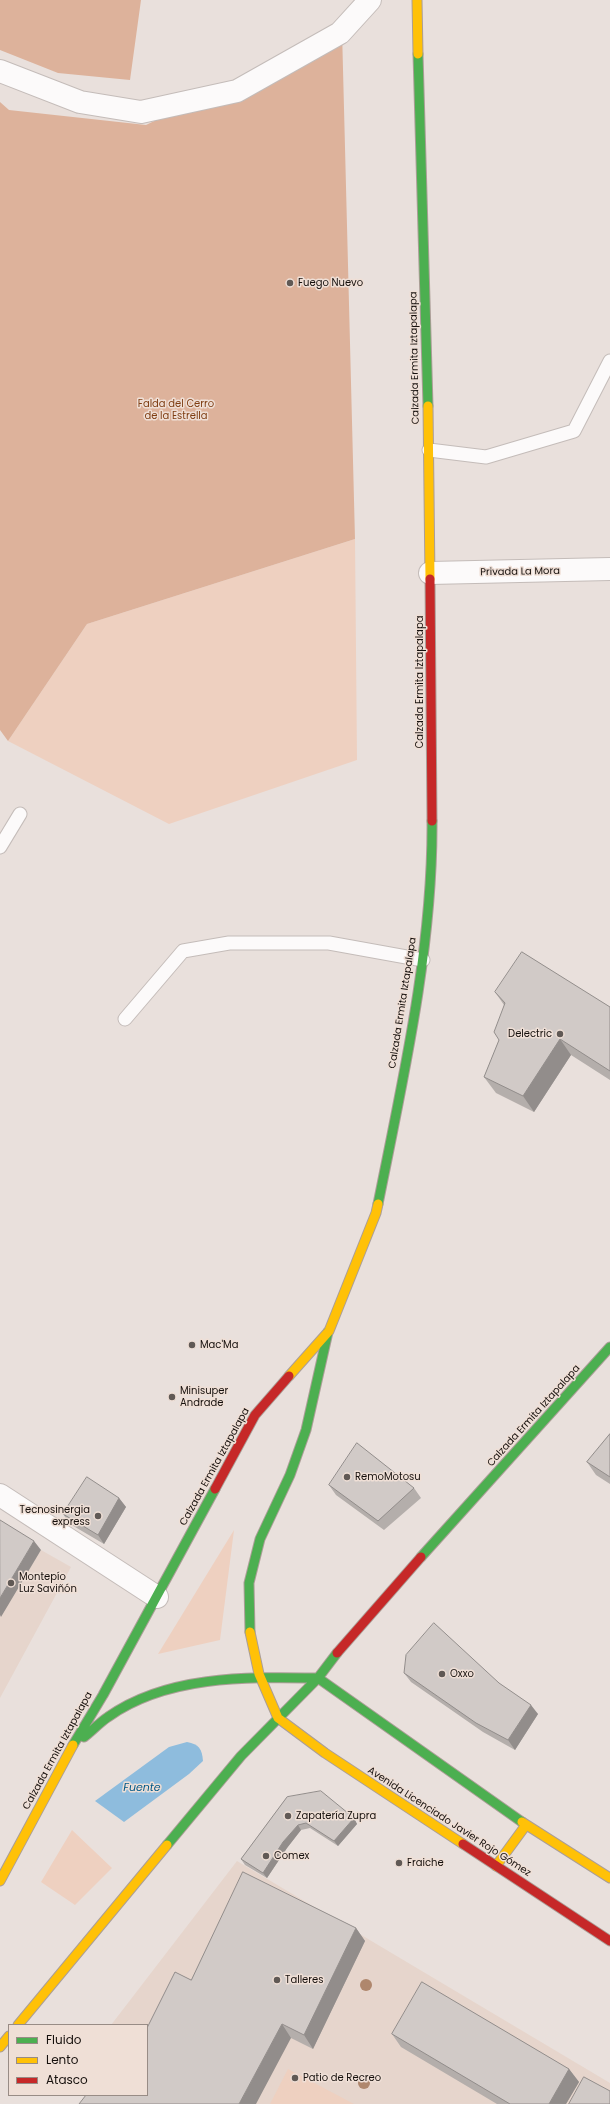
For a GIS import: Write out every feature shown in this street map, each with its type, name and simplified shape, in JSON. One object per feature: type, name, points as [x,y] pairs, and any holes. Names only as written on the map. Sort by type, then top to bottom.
[{"type":"main road","name":"Calzada Ermita Iztapalapa","points":[[0,1881],[60,1766],[157,1597],[255,1415],[329,1331],[376,1213],[403,1080],[423,960],[432,838],[429,450],[417,0]]},
{"type":"main road","points":[[278,1718],[261,1678],[249,1627],[249,1583],[253,1561],[260,1539],[290,1475],[306,1430],[329,1331]]},
{"type":"main road","name":"Calzada Ermita Iztapalapa","points":[[19,2024],[241,1756],[318,1678],[354,1631],[610,1347]]},
{"type":"main road","points":[[60,1766],[76,1745],[95,1726],[117,1710],[141,1698],[170,1689],[236,1679],[318,1678],[526,1824],[610,1878]]},
{"type":"main road","name":"Avenida Licenciado Javier Rojo Gómez","points":[[278,1718],[325,1753],[610,1942]]},
{"type":"main road","points":[[496,1866],[526,1824]]},
{"type":"main road","points":[[0,2047],[8,2037]]},
{"type":"street","points":[[0,72],[80,102],[141,112],[237,90],[340,33],[370,0]]},
{"type":"street","name":"Privada La Mora","points":[[430,573],[610,569]]},
{"type":"street","points":[[0,1495],[157,1597]]},
{"type":"lane","points":[[429,450],[486,457],[574,431],[610,362]]},
{"type":"lane","points":[[0,846],[20,814]]},
{"type":"lane","points":[[125,1019],[183,951],[229,943],[329,943],[423,960]]},
{"type":"shaded area","points":[[355,539],[357,760],[169,824],[8,741],[87,624]]},
{"type":"shaded area","points":[[234,1530],[220,1640],[158,1654]]},
{"type":"shaded area","points":[[41,1550],[71,1567],[0,1698],[0,1616]]},
{"type":"shaded area","points":[[72,1830],[112,1868],[75,1905],[41,1882]]},
{"type":"shaded area","points":[[237,1861],[610,2083],[610,2104],[99,2104],[148,2096],[148,2024],[112,2024]]},
{"type":"shaded area","name":"Patio de Recreo","points":[[288,2069],[354,2104],[270,2104]]},
{"type":"green space","points":[[0,0],[141,0],[130,80],[58,73],[0,50]]},
{"type":"green space","name":"Falda del Cerro de la Estrella","points":[[342,30],[355,539],[87,624],[8,741],[0,730],[0,102],[9,110],[146,125]]},
{"type":"water","name":"Fuente","points":[[187,1742],[194,1744],[201,1750],[203,1761],[189,1774],[124,1822],[95,1801],[169,1747]]},
{"type":"building","name":"Delectric","points":[[522,952],[610,1007],[610,1071],[560,1039],[523,1096],[484,1077],[499,1040],[494,1032],[505,1003],[495,992]]},
{"type":"building","points":[[610,1434],[610,1477],[587,1462]]},
{"type":"building","points":[[357,1443],[414,1488],[378,1521],[329,1485]]},
{"type":"building","name":"Tecnosinergia express","points":[[87,1477],[119,1498],[98,1535],[63,1514]]},
{"type":"building","name":"Montepío Luz Saviñón","points":[[0,1520],[34,1541],[0,1598]]},
{"type":"building","points":[[434,1623],[499,1683],[531,1705],[508,1740],[476,1723],[404,1673],[406,1655]]},
{"type":"building","points":[[321,1791],[354,1818],[334,1841],[306,1823],[298,1825],[283,1842],[263,1873],[241,1859],[287,1797]]},
{"type":"building","points":[[243,1872],[356,1928],[304,2035],[282,2024],[239,2104],[79,2104],[85,2096],[148,2096],[148,2026],[175,1972],[191,1980]]},
{"type":"building","points":[[422,1982],[569,2069],[549,2104],[510,2104],[392,2034]]},
{"type":"building","points":[[584,2077],[610,2091],[610,2104],[569,2104]]},
{"type":"traffic: fast","points":[[418,54],[428,406]]},
{"type":"traffic: fast","points":[[378,1204],[415,1013],[422,965],[428,917],[432,821]]},
{"type":"traffic: fast","points":[[250,1632],[249,1583],[260,1539],[290,1475],[306,1430],[328,1332]]},
{"type":"traffic: fast","points":[[421,1557],[610,1347]]},
{"type":"traffic: fast","points":[[73,1745],[103,1695],[215,1489]]},
{"type":"traffic: fast","points":[[167,1845],[241,1756],[318,1678],[337,1653]]},
{"type":"traffic: fast","points":[[318,1678],[522,1822]]},
{"type":"traffic: fast","points":[[84,1737],[105,1719],[131,1703],[156,1693],[182,1686],[209,1681],[236,1679],[318,1678]]},
{"type":"traffic: slow","points":[[417,0],[418,54]]},
{"type":"traffic: slow","points":[[428,406],[430,579]]},
{"type":"traffic: slow","points":[[289,1376],[329,1331],[376,1213],[378,1204]]},
{"type":"traffic: slow","points":[[250,1632],[259,1674],[278,1718],[325,1753],[463,1844]]},
{"type":"traffic: slow","points":[[0,1881],[73,1745]]},
{"type":"traffic: slow","points":[[522,1822],[610,1878]]},
{"type":"traffic: slow","points":[[496,1866],[526,1825]]},
{"type":"traffic: slow","points":[[19,2024],[167,1845]]},
{"type":"traffic: slow","points":[[0,2047],[8,2037]]},
{"type":"traffic: jam","points":[[430,579],[432,821]]},
{"type":"traffic: jam","points":[[215,1489],[255,1415],[289,1376]]},
{"type":"traffic: jam","points":[[337,1653],[421,1557]]},
{"type":"traffic: jam","points":[[463,1844],[610,1941]]},
{"type":"place","name":"Fuego Nuevo","points":[[290,283]]},
{"type":"place","name":"Delectric","points":[[560,1034]]},
{"type":"place","name":"Mac'Ma","points":[[192,1345]]},
{"type":"place","name":"Minisuper Andrade","points":[[172,1397]]},
{"type":"place","name":"RemoMotosu","points":[[347,1477]]},
{"type":"place","name":"Tecnosinergia express","points":[[98,1516]]},
{"type":"place","name":"Montepío Luz Saviñón","points":[[11,1583]]},
{"type":"place","name":"Oxxo","points":[[442,1674]]},
{"type":"place","name":"Zapatería Zupra","points":[[288,1816]]},
{"type":"place","name":"Comex","points":[[266,1856]]},
{"type":"place","name":"Fraiche","points":[[399,1863]]},
{"type":"place","name":"Talleres","points":[[277,1980]]},
{"type":"place","name":"Patio de Recreo","points":[[295,2078]]}]
